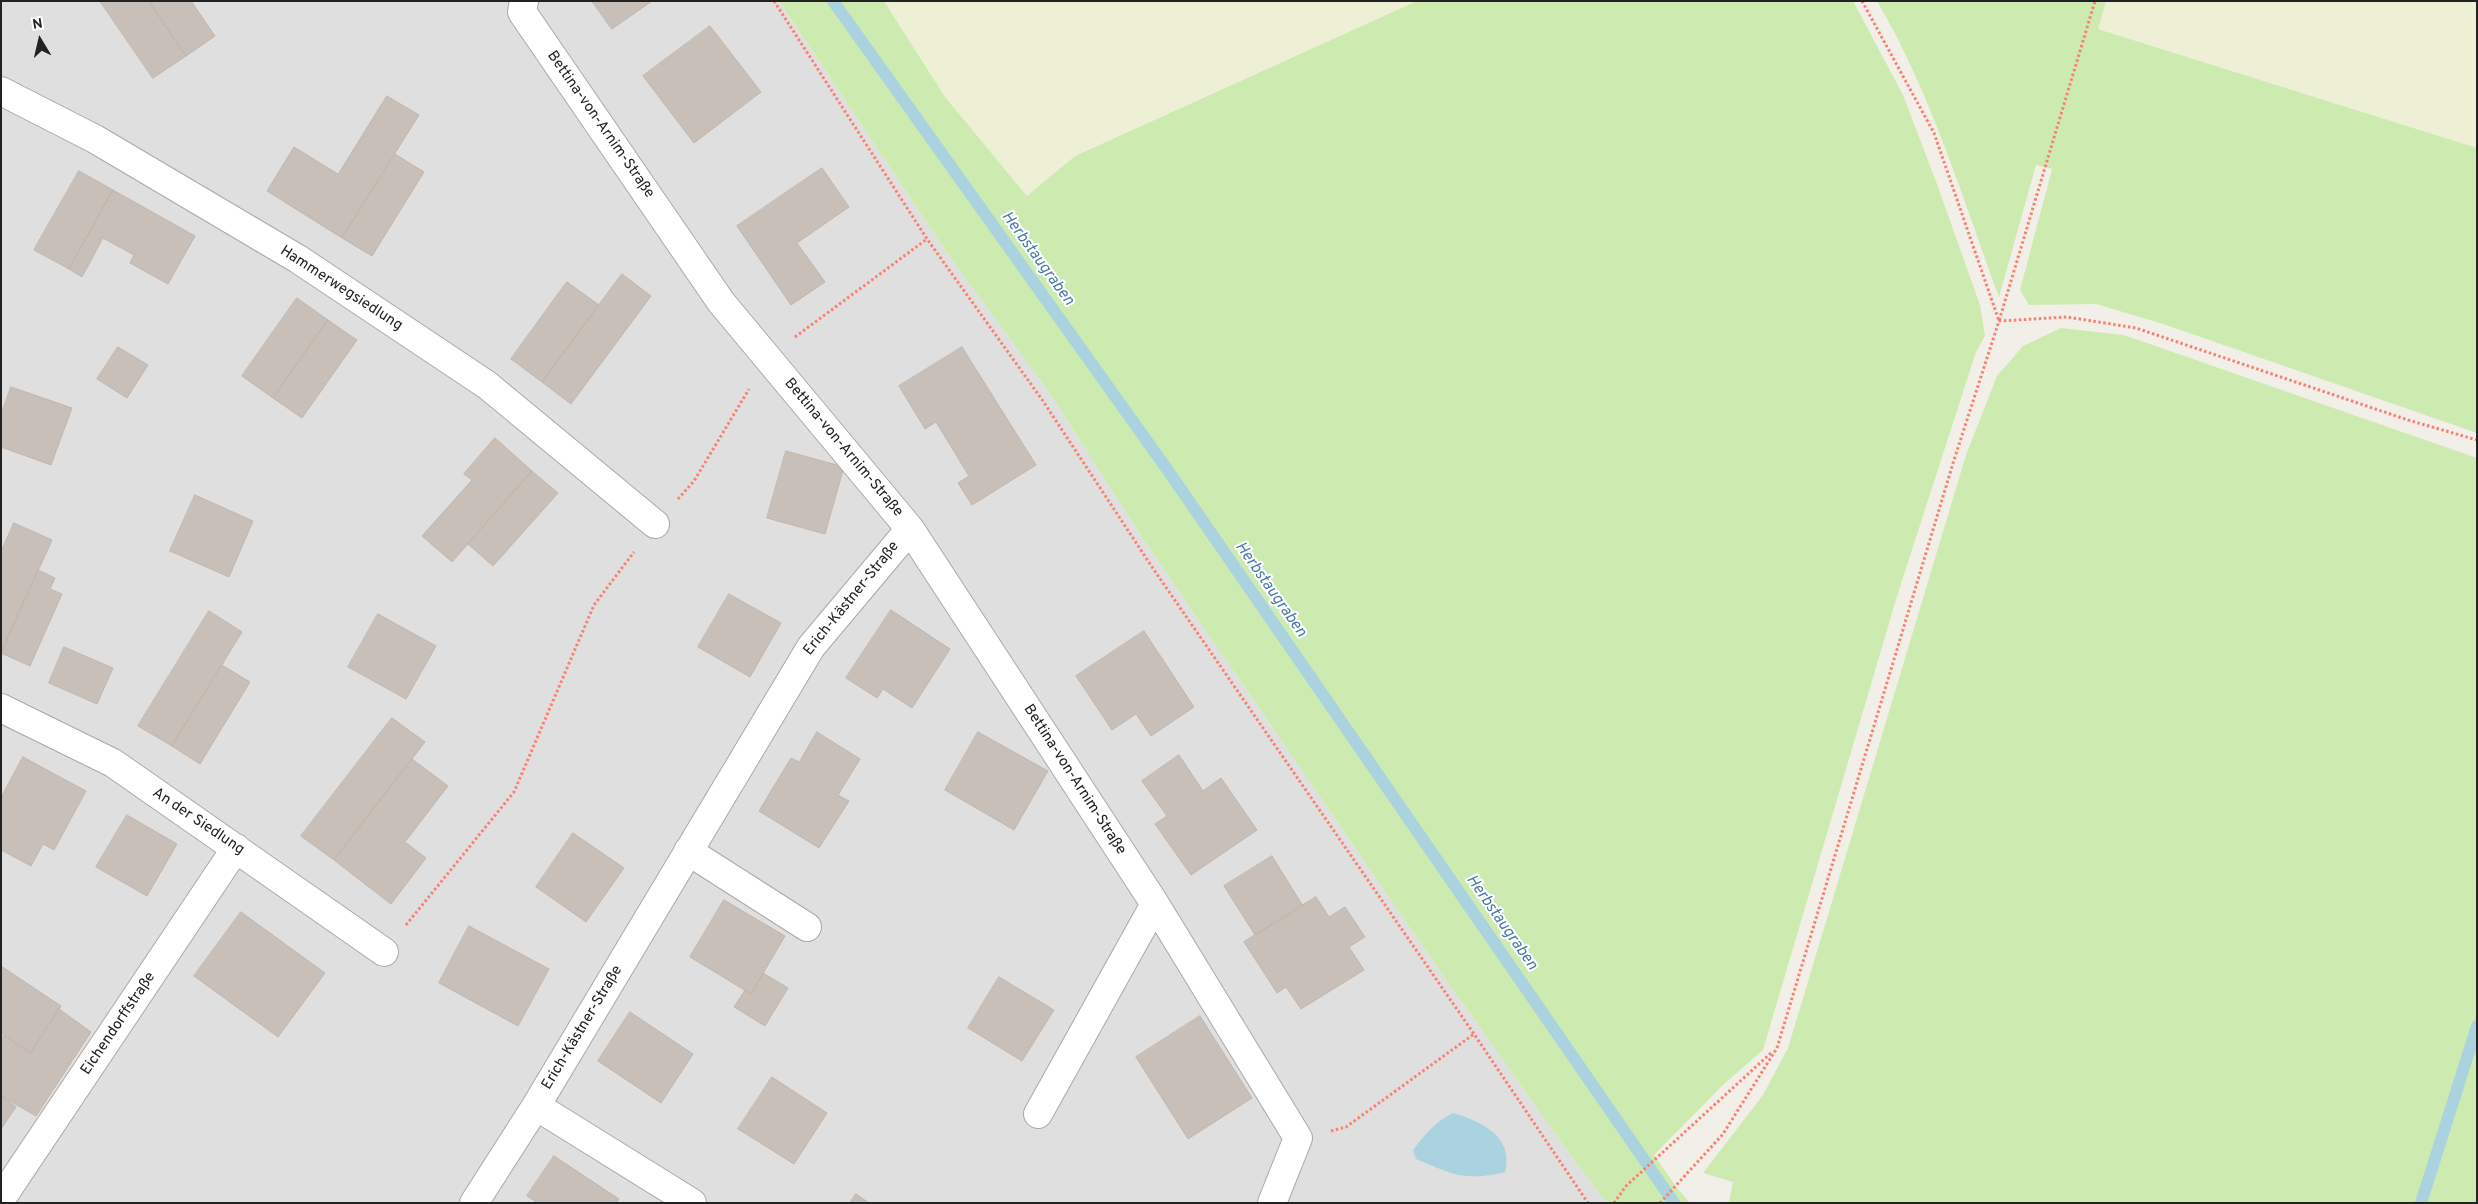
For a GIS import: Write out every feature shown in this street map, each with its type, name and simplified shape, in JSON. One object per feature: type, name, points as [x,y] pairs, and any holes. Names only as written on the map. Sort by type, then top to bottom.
[{"type":"street","name":"Bettina-von-Arnim-Straße","points":[[524,1],[522,12],[722,302],[910,529],[1155,904],[1298,1138]]},
{"type":"street","name":"Hammerwegsiedlung","points":[[1,91],[95,140],[298,259],[463,368],[488,385],[655,524]]},
{"type":"street","name":"Erich-Kästner-Straße","points":[[474,1203],[536,1106],[811,647],[910,529]]},
{"type":"street","name":"An der Siedlung","points":[[1,708],[113,763],[384,952]]},
{"type":"street","name":"Eichendorffstraße","points":[[1,1200],[236,848]]},
{"type":"street","points":[[688,851],[807,927]]},
{"type":"street","points":[[1038,1114],[1155,904]]},
{"type":"street","points":[[536,1106],[692,1203]]},
{"type":"street","points":[[1272,1203],[1298,1138]]},
{"type":"path","points":[[774,1],[927,239],[1043,401],[1152,567],[1474,1034],[1588,1203]]},
{"type":"path","points":[[1862,1],[1934,133],[1999,321]]},
{"type":"path","points":[[1660,1203],[1723,1134],[1777,1048],[1954,460],[1999,321],[2095,1]]},
{"type":"path","points":[[384,952],[514,792],[594,605],[655,524],[694,481],[768,357],[927,239]]},
{"type":"path","points":[[1999,321],[2067,317],[2136,328],[2408,420],[2477,440]]},
{"type":"path","points":[[1298,1138],[1346,1127],[1474,1034]]},
{"type":"path","points":[[1614,1203],[1626,1186],[1777,1048]]},
{"type":"shaded area","points":[[1,1],[779,1],[947,253],[1049,392],[1145,542],[1428,954],[1573,1159],[1607,1203],[1,1203]]},
{"type":"green space","points":[[779,1],[884,1],[945,97],[1027,196],[1075,156],[1417,1],[1853,1],[1903,95],[1980,305],[1985,336],[1976,352],[1898,593],[1763,1050],[1724,1084],[1654,1155],[1690,1203],[1607,1203],[1573,1159],[1428,954],[1145,542],[1049,392],[947,253]]},
{"type":"green space","points":[[884,1],[1417,1],[1075,156],[1027,196],[945,97]]},
{"type":"green space","points":[[1877,1],[2106,1],[2098,29],[2477,148],[2477,433],[2163,324],[2096,304],[2029,305],[2020,290],[2052,169],[2036,165],[1999,297],[1930,109],[1914,72]]},
{"type":"green space","points":[[2106,1],[2477,1],[2477,148],[2097,28]]},
{"type":"green space","points":[[2061,328],[2124,335],[2477,458],[2477,1203],[1729,1203],[1733,1182],[1703,1173],[1763,1095],[1788,1048],[1966,455],[1997,376],[2023,346]]},
{"type":"water","points":[[1453,1113],[1484,1126],[1500,1139],[1505,1148],[1505,1172],[1479,1176],[1459,1175],[1416,1159],[1413,1150],[1436,1124]]},
{"type":"building","points":[[100,1],[149,1],[186,56],[153,78]]},
{"type":"building","points":[[149,1],[191,1],[215,36],[186,56]]},
{"type":"building","points":[[592,1],[652,1],[612,29]]},
{"type":"building","points":[[710,26],[761,92],[694,143],[643,76]]},
{"type":"building","points":[[387,96],[419,115],[342,238],[267,191],[294,147],[338,174]]},
{"type":"building","points":[[395,154],[424,172],[372,256],[342,238]]},
{"type":"building","points":[[822,168],[849,207],[797,243],[825,282],[791,305],[737,226]]},
{"type":"building","points":[[79,171],[113,190],[69,269],[34,250]]},
{"type":"building","points":[[113,190],[195,236],[168,284],[130,263],[134,255],[103,238],[82,277],[69,269]]},
{"type":"building","points":[[622,274],[651,296],[571,404],[542,382]]},
{"type":"building","points":[[567,282],[599,305],[542,382],[511,359]]},
{"type":"building","points":[[297,298],[328,320],[273,398],[242,376]]},
{"type":"building","points":[[328,320],[357,340],[302,418],[273,398]]},
{"type":"building","points":[[118,347],[148,365],[127,398],[97,379]]},
{"type":"building","points":[[962,347],[1036,465],[972,505],[958,483],[969,476],[936,422],[925,429],[899,386]]},
{"type":"building","points":[[11,387],[72,408],[51,465],[1,447],[1,415]]},
{"type":"building","points":[[495,438],[532,471],[452,562],[422,536],[472,480],[464,474]]},
{"type":"building","points":[[786,451],[844,467],[825,534],[767,518]]},
{"type":"building","points":[[532,471],[558,493],[493,566],[468,544]]},
{"type":"building","points":[[195,495],[253,521],[229,577],[170,551]]},
{"type":"building","points":[[14,523],[52,540],[1,653],[1,552]]},
{"type":"building","points":[[38,570],[55,578],[50,589],[62,594],[30,666],[1,653]]},
{"type":"building","points":[[729,594],[781,623],[750,677],[698,647]]},
{"type":"building","points":[[891,610],[950,649],[912,708],[883,689],[877,698],[846,678]]},
{"type":"building","points":[[209,611],[242,632],[172,746],[138,726]]},
{"type":"building","points":[[378,614],[436,646],[406,699],[348,667]]},
{"type":"building","points":[[1144,631],[1194,707],[1151,736],[1136,714],[1112,730],[1076,676]]},
{"type":"building","points":[[64,647],[113,668],[97,704],[49,683]]},
{"type":"building","points":[[222,665],[250,682],[200,764],[172,746]]},
{"type":"building","points":[[392,718],[425,742],[334,860],[301,836]]},
{"type":"building","points":[[817,732],[860,759],[838,795],[849,801],[819,848],[759,811],[791,758],[799,762]]},
{"type":"building","points":[[978,732],[1048,771],[1014,830],[945,790]]},
{"type":"building","points":[[1179,755],[1203,791],[1221,778],[1257,830],[1191,875],[1155,824],[1167,816],[1142,781]]},
{"type":"building","points":[[23,757],[86,791],[54,850],[43,844],[31,866],[1,850],[1,798]]},
{"type":"building","points":[[412,759],[448,786],[405,842],[426,858],[391,904],[334,860]]},
{"type":"building","points":[[127,815],[177,844],[147,896],[96,867]]},
{"type":"building","points":[[573,833],[624,868],[586,922],[536,887]]},
{"type":"building","points":[[1272,856],[1303,906],[1255,935],[1224,886]]},
{"type":"building","points":[[1316,897],[1329,917],[1345,907],[1365,937],[1349,947],[1364,970],[1301,1009],[1286,987],[1277,993],[1244,942]]},
{"type":"building","points":[[724,900],[785,936],[751,994],[690,957]]},
{"type":"building","points":[[241,912],[325,973],[278,1037],[194,976]]},
{"type":"building","points":[[469,926],[549,969],[518,1026],[439,983]]},
{"type":"building","points":[[1,966],[61,1006],[30,1053],[1,1033]]},
{"type":"building","points":[[763,973],[788,988],[765,1026],[734,1007],[745,990],[751,994]]},
{"type":"building","points":[[999,977],[1054,1010],[1022,1061],[968,1028]]},
{"type":"building","points":[[59,1009],[91,1032],[36,1116],[1,1096],[1,1040],[4,1035],[30,1053]]},
{"type":"building","points":[[630,1012],[693,1054],[661,1103],[598,1061]]},
{"type":"building","points":[[1200,1016],[1252,1098],[1188,1139],[1136,1057]]},
{"type":"building","points":[[772,1077],[827,1113],[794,1164],[738,1129]]},
{"type":"building","points":[[1,1096],[16,1107],[1,1129]]},
{"type":"building","points":[[554,1156],[619,1199],[616,1203],[538,1203],[527,1196]]},
{"type":"building","points":[[856,1194],[869,1203],[850,1203]]},
{"type":"waterway","name":"Herbstaugraben","points":[[833,1],[1169,472],[1674,1203]]},
{"type":"waterway","points":[[2421,1203],[2477,1026]]}]
